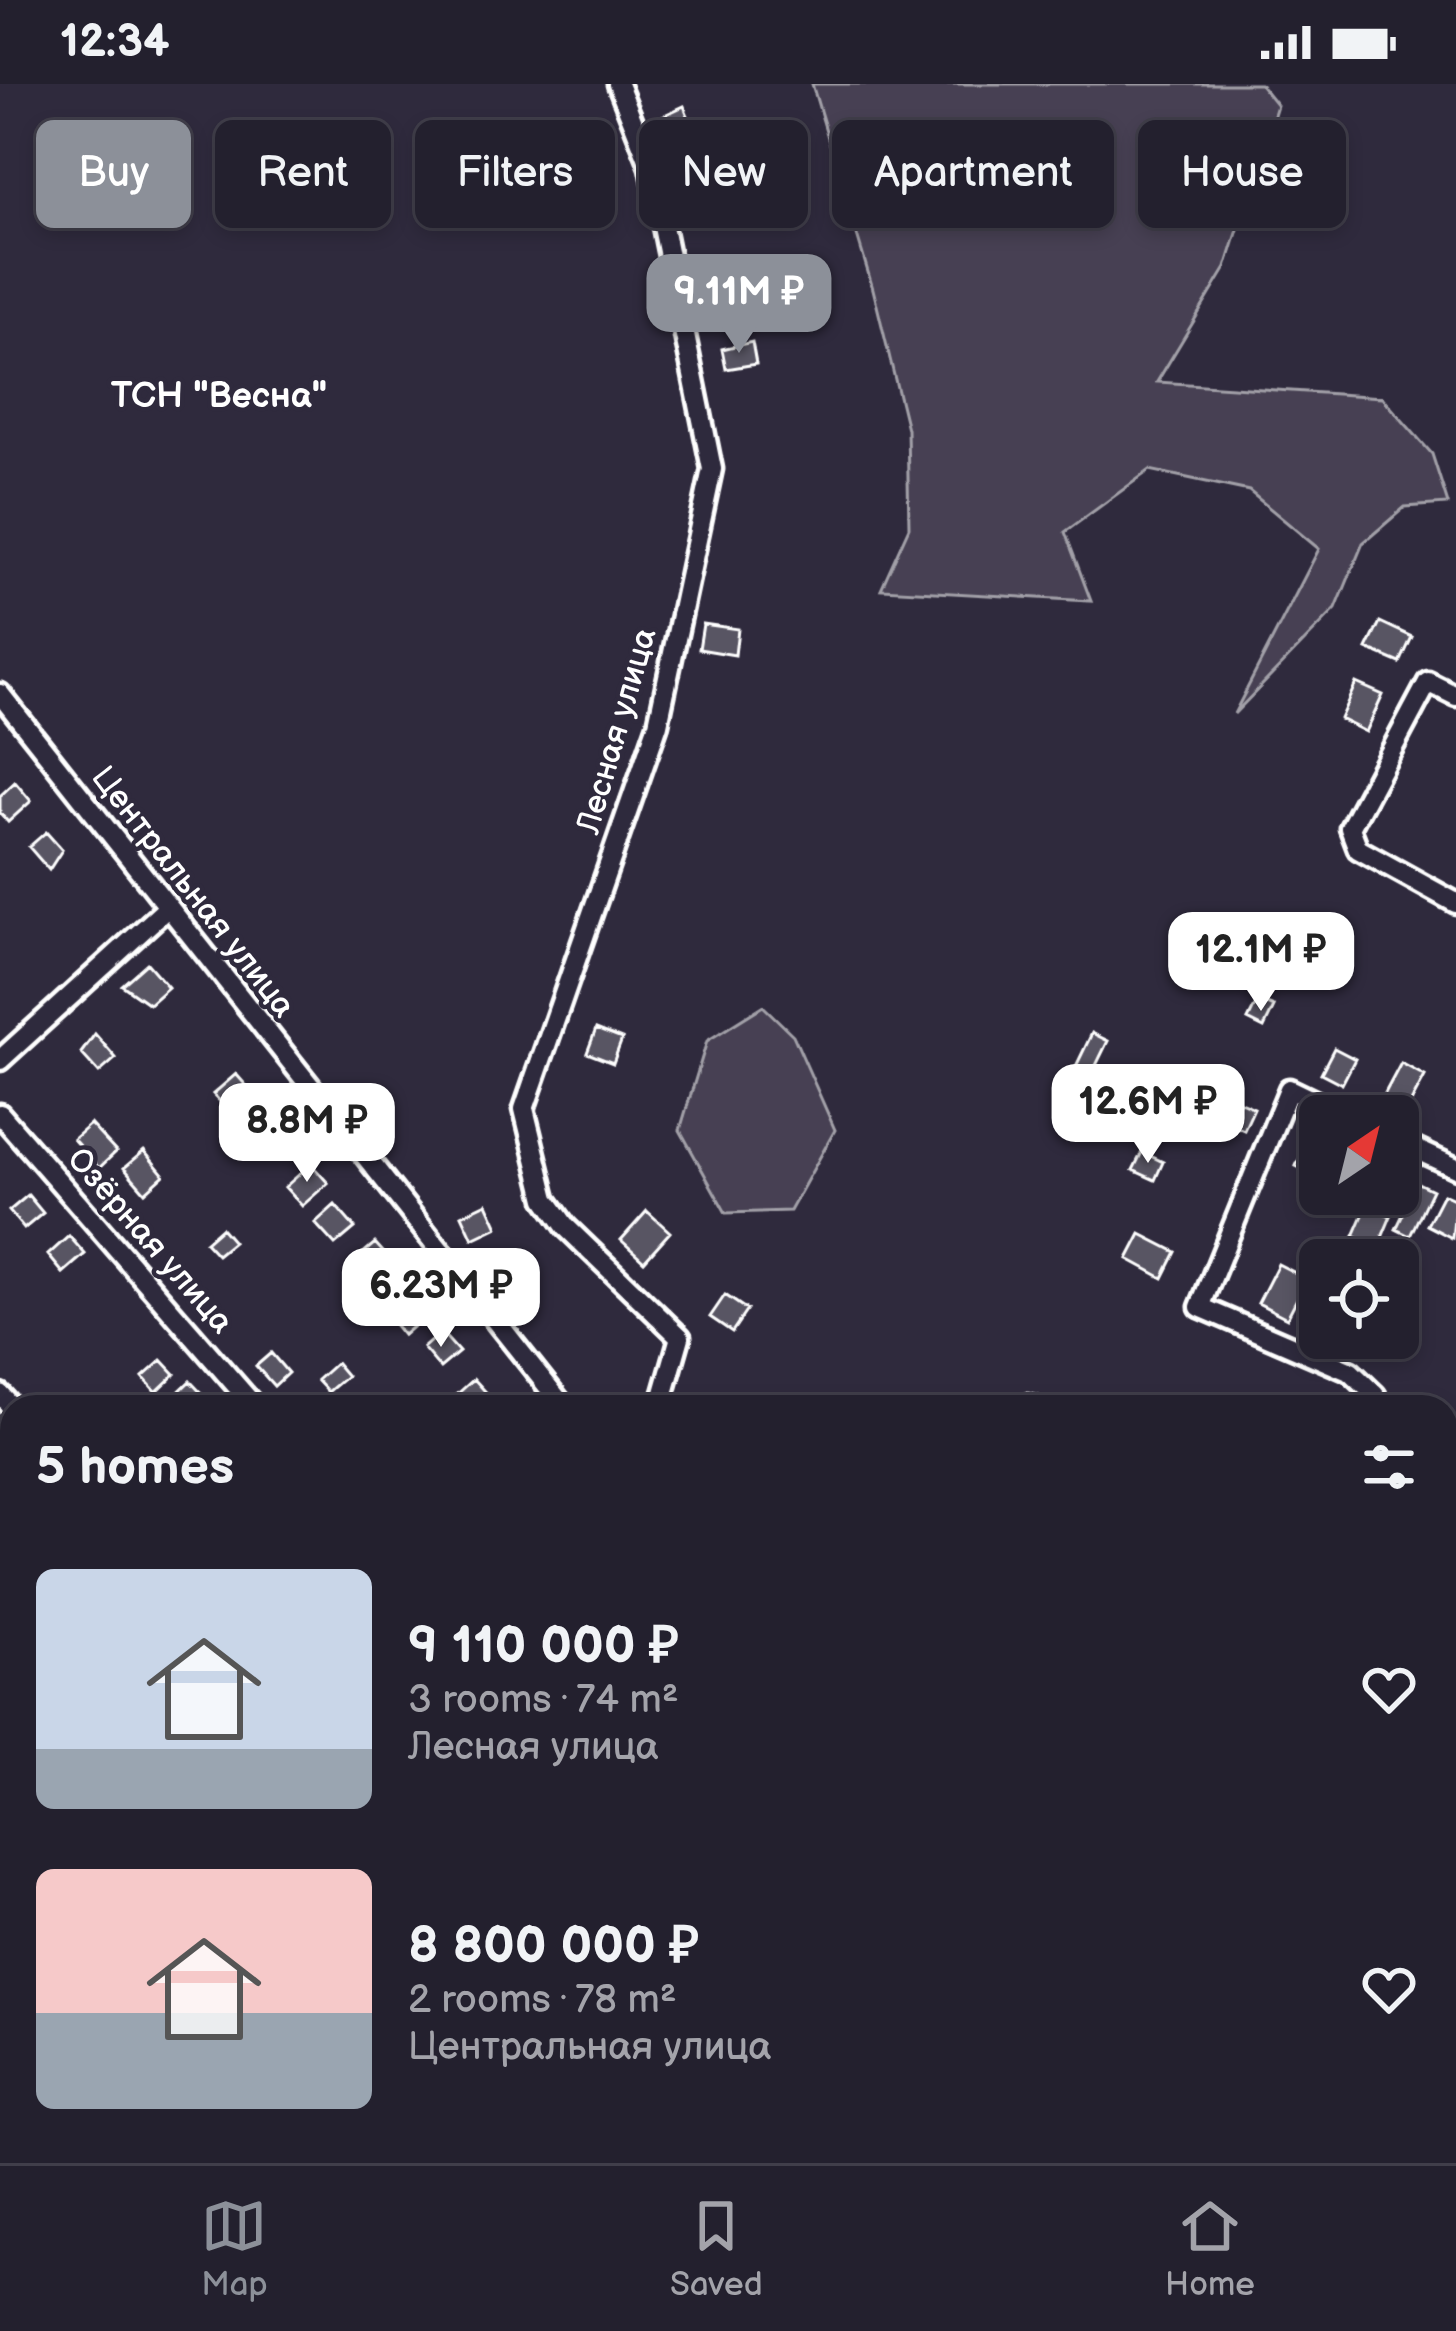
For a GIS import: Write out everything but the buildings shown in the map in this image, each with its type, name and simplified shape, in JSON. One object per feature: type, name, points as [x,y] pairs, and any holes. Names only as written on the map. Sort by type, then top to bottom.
[{"type":"street","name":"Лесная улица","points":[[618,84],[651,167],[712,469],[658,724],[524,1109],[545,1199],[566,1227],[680,1337],[663,1395]]},
{"type":"street","points":[[1456,696],[1428,682],[1350,828],[1358,849],[1456,903]]},
{"type":"street","name":"Центральная улица","points":[[0,694],[554,1395]]},
{"type":"street","points":[[0,1060],[167,908]]},
{"type":"street","points":[[1301,1095],[1289,1089],[1200,1307],[1352,1372],[1375,1395]]},
{"type":"street","name":"Озёрная улица","points":[[0,1114],[245,1395]]},
{"type":"street","points":[[1419,1151],[1456,1168]]},
{"type":"shaded area","points":[[812,84],[1260,84],[1277,105],[1272,120],[1138,120],[1138,228],[1239,228],[1226,268],[1157,382],[1382,397],[1432,454],[1448,504],[1405,507],[1363,543],[1336,609],[1234,714],[1319,549],[1249,491],[1150,470],[1065,532],[1091,601],[881,589],[909,527],[907,429],[855,228],[1114,228],[1114,120],[832,120],[832,151]]},
{"type":"shaded area","points":[[763,1006],[793,1035],[835,1130],[790,1211],[726,1213],[680,1130],[707,1041]]},
{"type":"district","name":"ТСН \"Весна\"","points":[[219,396]]}]
